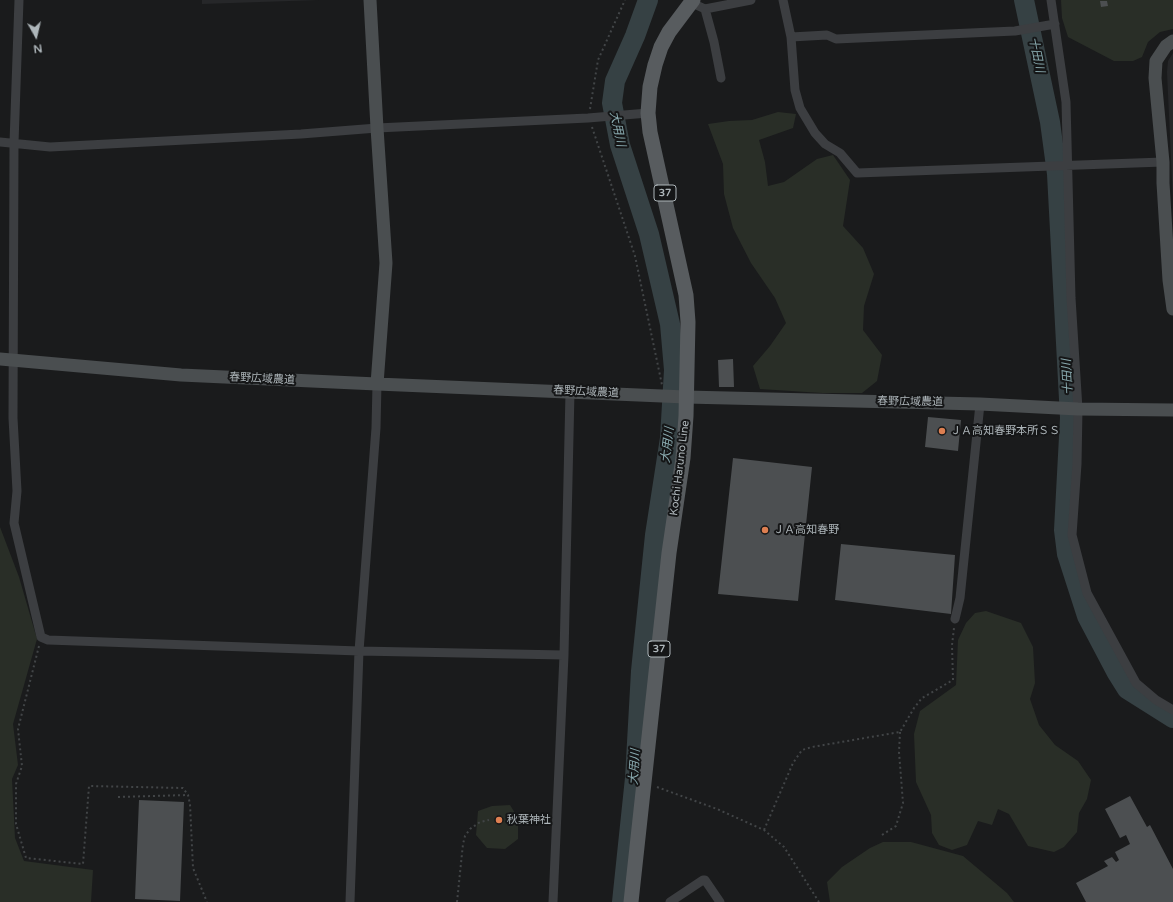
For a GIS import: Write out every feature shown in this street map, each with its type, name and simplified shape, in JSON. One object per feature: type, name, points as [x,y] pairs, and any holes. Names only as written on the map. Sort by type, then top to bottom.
[{"type":"main road","name":"Kochi Haruno Line","points":[[631,902],[669,552],[683,458],[688,322],[686,295],[650,132],[640,114],[650,87],[661,47],[669,32],[692,1]]},
{"type":"street","points":[[19,0],[5,359],[13,418],[17,491],[14,524],[41,637],[48,640],[359,651],[564,655]]},
{"type":"street","points":[[350,902],[359,651],[386,262],[370,0]]},
{"type":"street","points":[[705,10],[752,0]]},
{"type":"street","points":[[783,0],[791,37],[795,90],[800,108],[815,133],[825,144],[840,153],[857,173],[1163,162]]},
{"type":"street","points":[[1051,0],[1066,102],[1077,464],[1072,535],[1087,593],[1136,683],[1156,700],[1173,710]]},
{"type":"street","points":[[692,1],[705,10],[714,42],[721,78]]},
{"type":"street","points":[[791,37],[827,36],[836,39],[1014,31],[1055,24]]},
{"type":"street","points":[[1173,41],[1166,46],[1156,61],[1156,89],[1163,162],[1169,280],[1173,309]]},
{"type":"street","points":[[0,142],[50,147],[640,114]]},
{"type":"street","name":"春野広域農道","points":[[5,359],[181,375],[377,384],[686,397],[1173,410]]},
{"type":"street","points":[[553,902],[564,655],[570,392]]},
{"type":"street","points":[[955,619],[960,598],[980,404]]},
{"type":"street","points":[[670,902],[703,880],[705,880],[720,902]]},
{"type":"path","points":[[625,0],[598,60],[591,117],[635,256],[664,396]]},
{"type":"path","points":[[882,835],[896,826],[903,803],[899,752],[900,732],[914,708],[922,698],[953,680],[952,645],[955,619]]},
{"type":"path","points":[[41,637],[18,729],[22,766],[16,784],[16,824],[26,858],[83,864],[89,786],[183,788],[188,795],[190,804],[193,868],[207,902]]},
{"type":"path","points":[[764,830],[793,763],[802,750],[812,746],[900,732]]},
{"type":"path","points":[[644,783],[717,809],[764,830],[784,847],[819,902]]},
{"type":"path","points":[[118,798],[188,795]]},
{"type":"path","points":[[457,902],[465,836],[470,829],[480,822],[489,820]]},
{"type":"shaded area","points":[[202,0],[319,0],[202,4]]},
{"type":"shaded area","points":[[1061,0],[1173,0],[1173,29],[1160,32],[1148,42],[1142,57],[1133,61],[1114,61],[1068,37],[1062,18]]},
{"type":"shaded area","points":[[1173,53],[1173,202],[1167,72],[1168,61]]},
{"type":"shaded area","points":[[778,112],[796,114],[793,128],[759,140],[765,162],[768,186],[784,182],[817,159],[833,155],[850,180],[843,226],[863,248],[874,274],[864,306],[863,330],[882,355],[877,381],[862,393],[822,393],[760,389],[753,366],[770,346],[786,323],[775,298],[751,263],[733,228],[724,194],[723,164],[708,124],[752,120]]},
{"type":"shaded area","points":[[0,527],[19,577],[37,639],[13,724],[18,765],[12,779],[15,838],[24,861],[93,870],[91,902],[0,902]]},
{"type":"shaded area","points":[[986,611],[1021,623],[1033,647],[1035,683],[1030,699],[1039,725],[1055,745],[1078,761],[1091,780],[1087,799],[1079,813],[1077,832],[1064,847],[1054,852],[1028,846],[1009,814],[998,809],[992,825],[978,821],[967,845],[952,850],[939,845],[932,833],[931,815],[916,782],[914,734],[920,711],[956,685],[958,640],[966,623],[975,613]]},
{"type":"shaded area","points":[[510,805],[518,818],[518,839],[505,849],[487,848],[476,835],[478,811],[492,806]]},
{"type":"shaded area","points":[[883,842],[911,842],[963,856],[1007,893],[1014,902],[830,902],[827,882],[842,867],[870,848]]},
{"type":"building","points":[[1100,1],[1107,1],[1108,6],[1101,7]]},
{"type":"building","points":[[733,359],[734,387],[719,387],[718,360]]},
{"type":"building","points":[[928,417],[961,420],[958,451],[925,447]]},
{"type":"building","name":"ＪＡ高知春野","points":[[733,458],[812,467],[798,601],[718,594]]},
{"type":"building","points":[[841,544],[955,555],[951,614],[835,600]]},
{"type":"building","points":[[1130,796],[1147,827],[1150,825],[1173,869],[1173,902],[1086,902],[1076,883],[1108,866],[1104,861],[1112,857],[1116,862],[1119,860],[1115,852],[1130,844],[1126,835],[1120,838],[1105,809]]},
{"type":"building","points":[[139,800],[184,802],[180,901],[135,899]]},
{"type":"building","points":[[502,816],[503,822],[497,823],[496,817]]},
{"type":"waterway","name":"大用川","points":[[622,902],[635,778],[641,671],[655,535],[670,438],[674,370],[670,324],[649,234],[620,145],[612,103],[615,81],[635,36],[648,0]]},
{"type":"waterway","name":"十田川","points":[[1024,0],[1050,122],[1057,174],[1070,418],[1064,530],[1067,554],[1087,616],[1127,689],[1173,718]]},
{"type":"place","name":"ＪＡ高知春野本所ＳＳ","points":[[942,431]]},
{"type":"place","name":"ＪＡ高知春野","points":[[765,530]]},
{"type":"place","name":"秋葉神社","points":[[499,820]]}]
